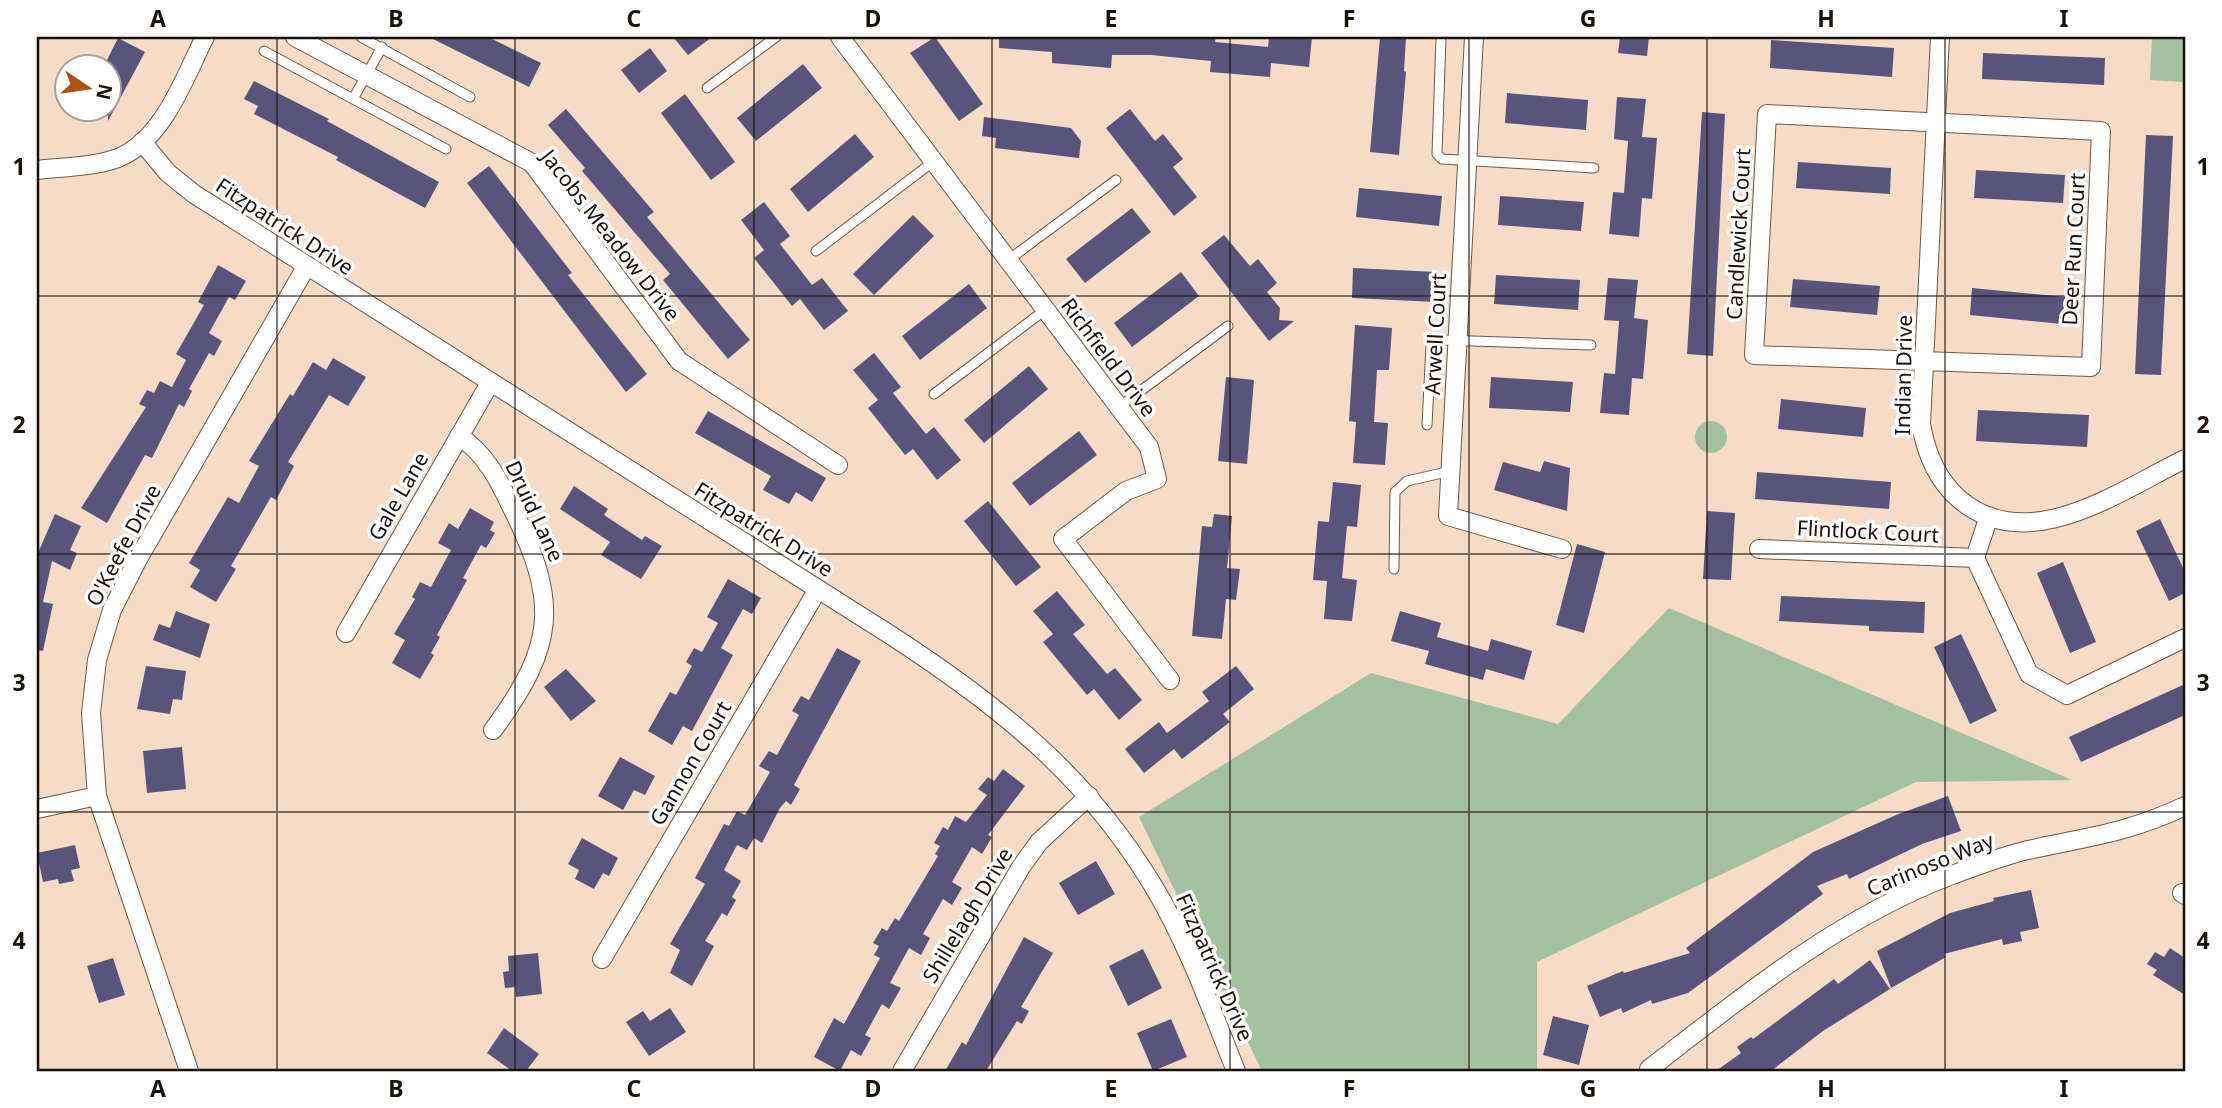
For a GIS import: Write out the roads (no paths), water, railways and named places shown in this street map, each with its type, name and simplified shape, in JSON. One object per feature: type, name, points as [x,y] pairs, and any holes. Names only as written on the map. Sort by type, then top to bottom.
[{"type":"street","points":[[37,170],[118,158],[142,142],[163,117],[205,37]]},
{"type":"street","name":"Jacobs Meadow Drive","points":[[295,37],[531,163],[679,361],[838,465]]},
{"type":"street","name":"Richfield Drive","points":[[840,37],[1149,447],[1157,479],[1126,491],[1063,540],[1170,680]]},
{"type":"street","name":"Arwell Court","points":[[1474,37],[1448,516],[1562,549]]},
{"type":"street","name":"Indian Drive","points":[[1940,37],[1922,424],[1925,448],[1949,491],[1968,507],[2010,522],[2052,520],[2074,513],[2184,462]]},
{"type":"street","name":"Candlewick Court","points":[[1924,361],[1754,355],[1767,114],[1936,123]]},
{"type":"street","name":"Deer Run Court","points":[[1924,361],[2091,367],[2101,131],[1936,123]]},
{"type":"street","name":"Fitzpatrick Drive","points":[[142,142],[168,173],[194,194],[968,685],[1033,738],[1089,796],[1162,900],[1187,952],[1236,1071]]},
{"type":"street","name":"O'Keefe Drive","points":[[189,1071],[97,796],[91,713],[97,660],[112,610],[138,559],[306,267]]},
{"type":"street","name":"Gale Lane","points":[[346,633],[490,383]]},
{"type":"street","name":"Druid Lane","points":[[459,436],[483,456],[510,504],[538,566],[545,595],[542,639],[521,688],[493,730]]},
{"type":"street","points":[[1989,516],[1975,558],[2029,674],[2067,695],[2185,638]]},
{"type":"street","name":"Flintlock Court","points":[[1759,549],[1975,558]]},
{"type":"street","name":"Gannon Court","points":[[602,959],[818,589]]},
{"type":"street","points":[[37,809],[97,796]]},
{"type":"street","name":"Shillelagh Drive","points":[[902,1071],[1021,867],[1039,842],[1089,796]]},
{"type":"street","name":"Carinoso Way","points":[[1649,1069],[1820,943],[1909,893],[1985,863],[2026,851],[2110,835],[2143,825],[2185,806]]},
{"type":"lane","points":[[361,37],[470,97]]},
{"type":"lane","points":[[707,88],[775,37]]},
{"type":"lane","points":[[1441,37],[1437,153],[1442,159],[1594,168]]},
{"type":"lane","points":[[353,99],[382,47]]},
{"type":"lane","points":[[264,51],[446,149]]},
{"type":"lane","points":[[816,251],[934,161]]},
{"type":"lane","points":[[1007,261],[1116,180]]},
{"type":"lane","points":[[934,394],[1045,310]]},
{"type":"lane","points":[[1119,407],[1228,326]]},
{"type":"lane","points":[[1427,425],[1432,345],[1442,340],[1591,345]]},
{"type":"lane","points":[[1394,569],[1395,492],[1408,481],[1451,471]]}]
